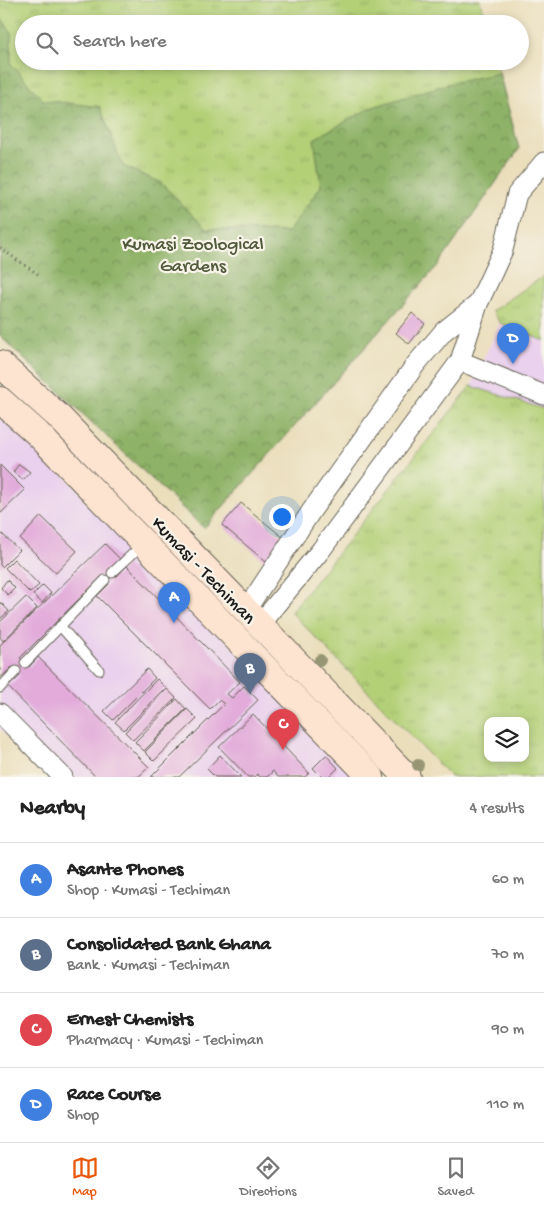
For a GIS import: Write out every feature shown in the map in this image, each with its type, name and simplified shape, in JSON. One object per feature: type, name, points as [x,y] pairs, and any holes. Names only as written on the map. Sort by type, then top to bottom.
[{"type":"main road","name":"Kumasi - Techiman","points":[[0,364],[58,416],[407,777]]},
{"type":"main road","name":"Kumasi - Techiman","points":[[0,400],[37,433],[371,777]]},
{"type":"main road","points":[[90,487],[110,470]]},
{"type":"street","points":[[253,617],[316,556],[460,361],[478,304],[504,250],[517,194],[544,162]]},
{"type":"street","points":[[253,617],[312,510],[416,364],[444,331],[478,304]]},
{"type":"street","points":[[460,361],[544,395]]},
{"type":"street","points":[[0,713],[63,777]]},
{"type":"lane","points":[[25,663],[109,576],[144,543]]},
{"type":"lane","points":[[60,626],[100,670]]},
{"type":"lane","points":[[0,688],[16,671]]},
{"type":"path","points":[[0,248],[39,275]]},
{"type":"shaded area","points":[[500,323],[544,341],[544,409],[471,386]]},
{"type":"shaded area","points":[[0,409],[360,777],[49,777],[0,729]]},
{"type":"green space","name":"Kumasi Zoological Gardens","points":[[0,0],[480,0],[484,15],[15,15],[15,70],[498,70],[519,149],[439,264],[204,528],[0,336]]},
{"type":"green space","name":"Kumasi Zoological Gardens","points":[[0,16],[11,32],[11,64],[43,100],[100,107],[123,166],[161,183],[206,229],[288,232],[321,186],[314,139],[370,108],[447,84],[499,73],[519,149],[439,264],[204,528],[0,336]]},
{"type":"green space","points":[[544,276],[544,341],[500,323],[492,311]]},
{"type":"green space","points":[[471,386],[544,409],[544,777],[451,777],[291,612]]},
{"type":"building","points":[[412,313],[425,324],[409,344],[396,333]]},
{"type":"building","points":[[19,464],[30,472],[23,480],[13,472]]},
{"type":"building","points":[[0,465],[25,490],[0,514]]},
{"type":"building","points":[[241,503],[285,539],[266,562],[222,525]]},
{"type":"building","points":[[41,516],[77,551],[56,573],[20,539]]},
{"type":"building","points":[[0,532],[19,550],[2,567],[0,565]]},
{"type":"building","points":[[105,544],[120,559],[109,570],[116,577],[127,566],[240,682],[227,694],[232,698],[244,686],[258,700],[179,777],[151,777],[224,704],[219,700],[210,709],[97,596],[109,584],[102,576],[20,658],[29,667],[38,657],[149,767],[138,777],[96,777],[8,687],[20,676],[16,671],[12,667],[0,678],[0,645]]},
{"type":"building","points":[[14,559],[39,585],[30,593],[5,568]]},
{"type":"building","points":[[7,580],[15,588],[8,595],[1,588]]},
{"type":"building","points":[[43,585],[51,593],[42,603],[33,595]]},
{"type":"building","points":[[26,597],[37,608],[3,641],[0,637],[0,622]]},
{"type":"building","points":[[0,602],[9,611],[0,619]]},
{"type":"building","points":[[147,669],[155,678],[113,720],[104,711]]},
{"type":"building","points":[[157,679],[166,688],[124,730],[115,722]]},
{"type":"building","points":[[167,689],[176,698],[133,740],[125,732]]},
{"type":"building","points":[[177,699],[186,709],[144,751],[135,742]]},
{"type":"building","points":[[187,709],[197,719],[154,761],[145,752]]},
{"type":"building","points":[[253,714],[309,773],[305,777],[278,777],[273,771],[267,777],[260,777],[257,774],[254,777],[248,777],[219,747]]},
{"type":"building","points":[[220,755],[241,777],[215,777],[207,769]]},
{"type":"building","points":[[326,755],[338,768],[329,777],[322,777],[313,768]]},
{"type":"place","name":"Race Course","points":[[513,364]]},
{"type":"place","name":"Asante Phones","points":[[174,623]]},
{"type":"place","name":"Consolidated Bank Ghana","points":[[250,694]]},
{"type":"place","name":"Ernest Chemists","points":[[283,750]]}]
